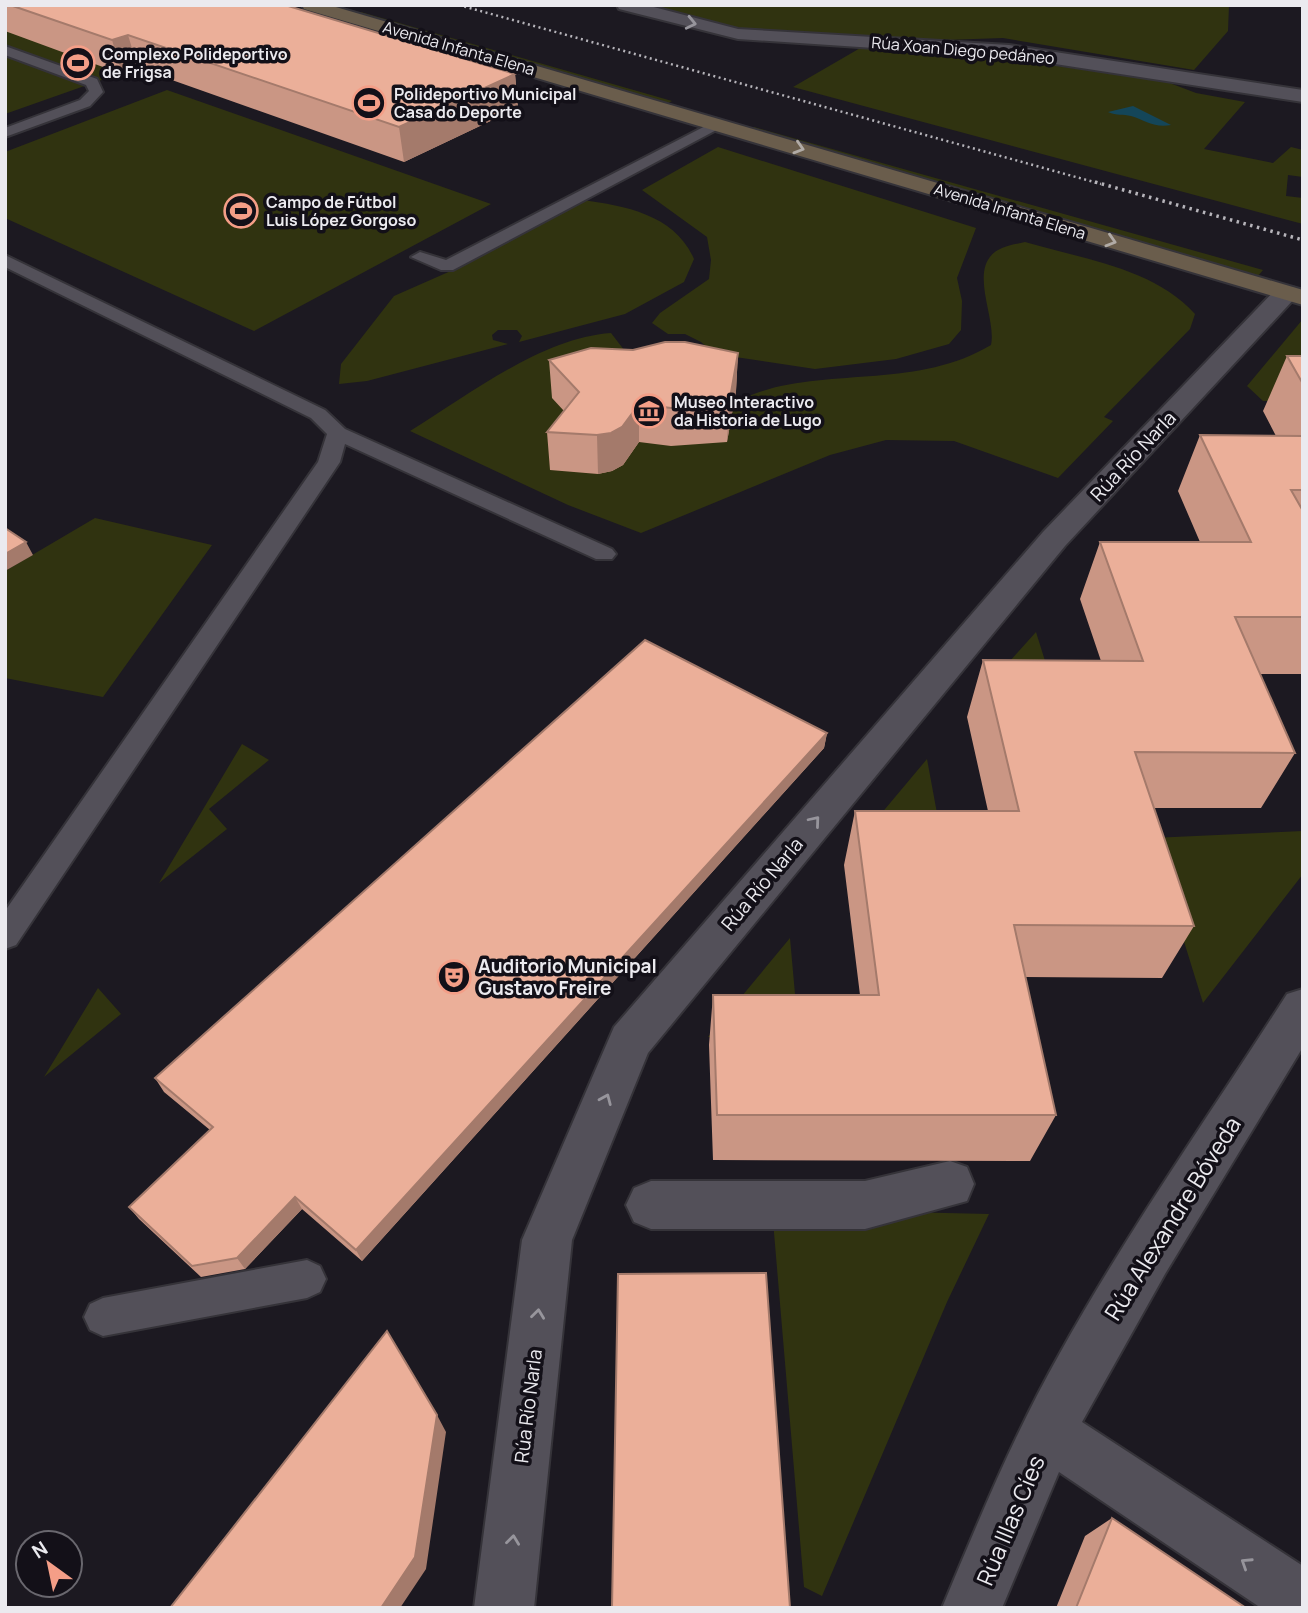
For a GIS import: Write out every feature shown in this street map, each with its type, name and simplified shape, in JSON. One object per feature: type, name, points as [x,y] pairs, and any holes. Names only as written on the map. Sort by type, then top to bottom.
[{"type":"street","name":"Avenida Infanta Elena","points":[[361,5],[1294,295]]},
{"type":"street","name":"Rúa Xoan Diego pedáneo","points":[[625,5],[738,34],[987,49],[1303,96]]},
{"type":"street","name":"Avenida Infanta Elena","points":[[320,6],[724,118],[1172,236]]},
{"type":"street","name":"Rúa Río Narla","points":[[504,1608],[547,1240],[629,1041],[1054,539],[1294,295]]},
{"type":"street","name":"Rúa Alexandre Bóveda","points":[[1048,1432],[1079,1371],[1147,1256],[1303,1008]]},
{"type":"street","points":[[651,1205],[865,1205],[950,1184]]},
{"type":"street","points":[[1048,1432],[1303,1601]]},
{"type":"street","name":"Rúa Illas Cíes","points":[[972,1608],[1048,1432]]},
{"type":"lane","points":[[5,50],[92,82],[96,92],[85,103],[5,133]]},
{"type":"lane","points":[[420,257],[447,266],[724,118]]},
{"type":"lane","points":[[5,260],[318,414],[338,433],[604,554]]},
{"type":"lane","points":[[5,936],[329,462],[338,433]]},
{"type":"lane","points":[[103,1317],[307,1279]]},
{"type":"green space","name":"Complexo Polideportivo de Frigsa","points":[[5,5],[248,5],[178,53],[5,114]]},
{"type":"green space","points":[[660,5],[1229,5],[1228,31],[1194,70],[1003,38],[916,41],[759,32],[707,23],[654,9]]},
{"type":"green space","points":[[361,12],[672,101],[666,104],[356,13]]},
{"type":"green space","points":[[862,47],[1023,61],[1167,82],[1196,93],[1245,102],[1204,149],[1273,163],[1291,147],[1303,150],[1303,177],[1288,175],[1286,196],[1303,198],[1303,224],[793,87]]},
{"type":"green space","name":"Campo de Fútbol Luis López Gorgoso","points":[[167,90],[491,204],[254,331],[5,218],[5,152]]},
{"type":"green space","points":[[754,127],[1263,270],[1258,276],[751,130]]},
{"type":"green space","points":[[718,147],[976,228],[957,278],[962,301],[961,330],[949,344],[896,359],[815,369],[715,354],[701,342],[685,334],[668,334],[652,323],[660,313],[709,279],[711,260],[707,237],[642,190]]},
{"type":"green space","points":[[583,200],[648,215],[675,232],[694,259],[684,282],[625,314],[519,342],[522,336],[517,330],[498,330],[492,335],[493,340],[508,344],[367,381],[339,384],[341,364],[394,296],[453,270]]},
{"type":"green space","points":[[1025,242],[1138,275],[1178,298],[1195,314],[1190,329],[1104,417],[1113,421],[1058,478],[954,441],[886,440],[830,455],[641,533],[568,505],[410,431],[481,385],[532,357],[558,345],[611,333],[638,368],[716,385],[738,401],[767,390],[798,383],[895,374],[960,360],[991,345],[992,334],[984,281],[989,258],[1001,248]]},
{"type":"green space","points":[[1303,319],[1303,401],[1263,401],[1247,386]]},
{"type":"green space","points":[[95,518],[212,545],[103,697],[5,678],[5,571]]},
{"type":"green space","points":[[1036,632],[1056,696],[983,691]]},
{"type":"green space","points":[[242,744],[269,760],[209,809],[227,829],[159,883]]},
{"type":"green space","points":[[927,759],[939,824],[875,821]]},
{"type":"green space","points":[[1303,831],[1303,874],[1203,1003],[1152,838]]},
{"type":"green space","points":[[790,938],[799,1039],[708,1037]]},
{"type":"green space","points":[[98,988],[121,1014],[44,1077]]},
{"type":"green space","points":[[772,1209],[989,1214],[947,1302],[822,1596],[804,1587]]},
{"type":"water","points":[[1133,106],[1171,125],[1155,125],[1131,116],[1108,112]]},
{"type":"building","points":[[10,5],[285,5],[515,74],[399,127],[128,35],[112,40]]},
{"type":"building","points":[[665,342],[685,342],[738,353],[729,404],[671,408],[639,404],[622,427],[611,433],[597,435],[547,432],[579,392],[549,360],[591,348],[633,350]]},
{"type":"building","points":[[1287,356],[1303,356],[1303,384]]},
{"type":"building","points":[[1200,435],[1303,436],[1303,490],[1291,490],[1303,511],[1303,617],[1235,617],[1295,753],[1135,752],[1194,926],[1014,925],[1056,1115],[717,1115],[713,995],[879,995],[855,811],[1019,811],[983,660],[1143,661],[1100,542],[1251,542]]},
{"type":"building","points":[[5,528],[26,542],[5,554]]},
{"type":"building","name":"Auditorio Municipal Gustavo Freire","points":[[645,640],[827,733],[356,1250],[295,1197],[237,1258],[192,1266],[129,1207],[213,1127],[155,1078]]},
{"type":"building","points":[[766,1273],[790,1608],[612,1608],[618,1274]]},
{"type":"building","points":[[387,1331],[437,1415],[415,1557],[381,1608],[170,1608]]},
{"type":"building","points":[[1112,1518],[1246,1608],[1076,1608]]},
{"type":"railway","points":[[459,5],[1101,184]]},
{"type":"railway","points":[[1095,182],[1303,240]]},
{"type":"place","name":"Complexo Polideportivo de Frigsa","points":[[78,63]]},
{"type":"place","name":"Polideportivo Municipal Casa do Deporte","points":[[369,103]]},
{"type":"place","name":"Campo de Fútbol Luis López Gorgoso","points":[[241,211]]},
{"type":"place","name":"Museo Interactivo da Historia de Lugo","points":[[649,411]]},
{"type":"place","name":"Auditorio Municipal Gustavo Freire","points":[[454,977]]}]
